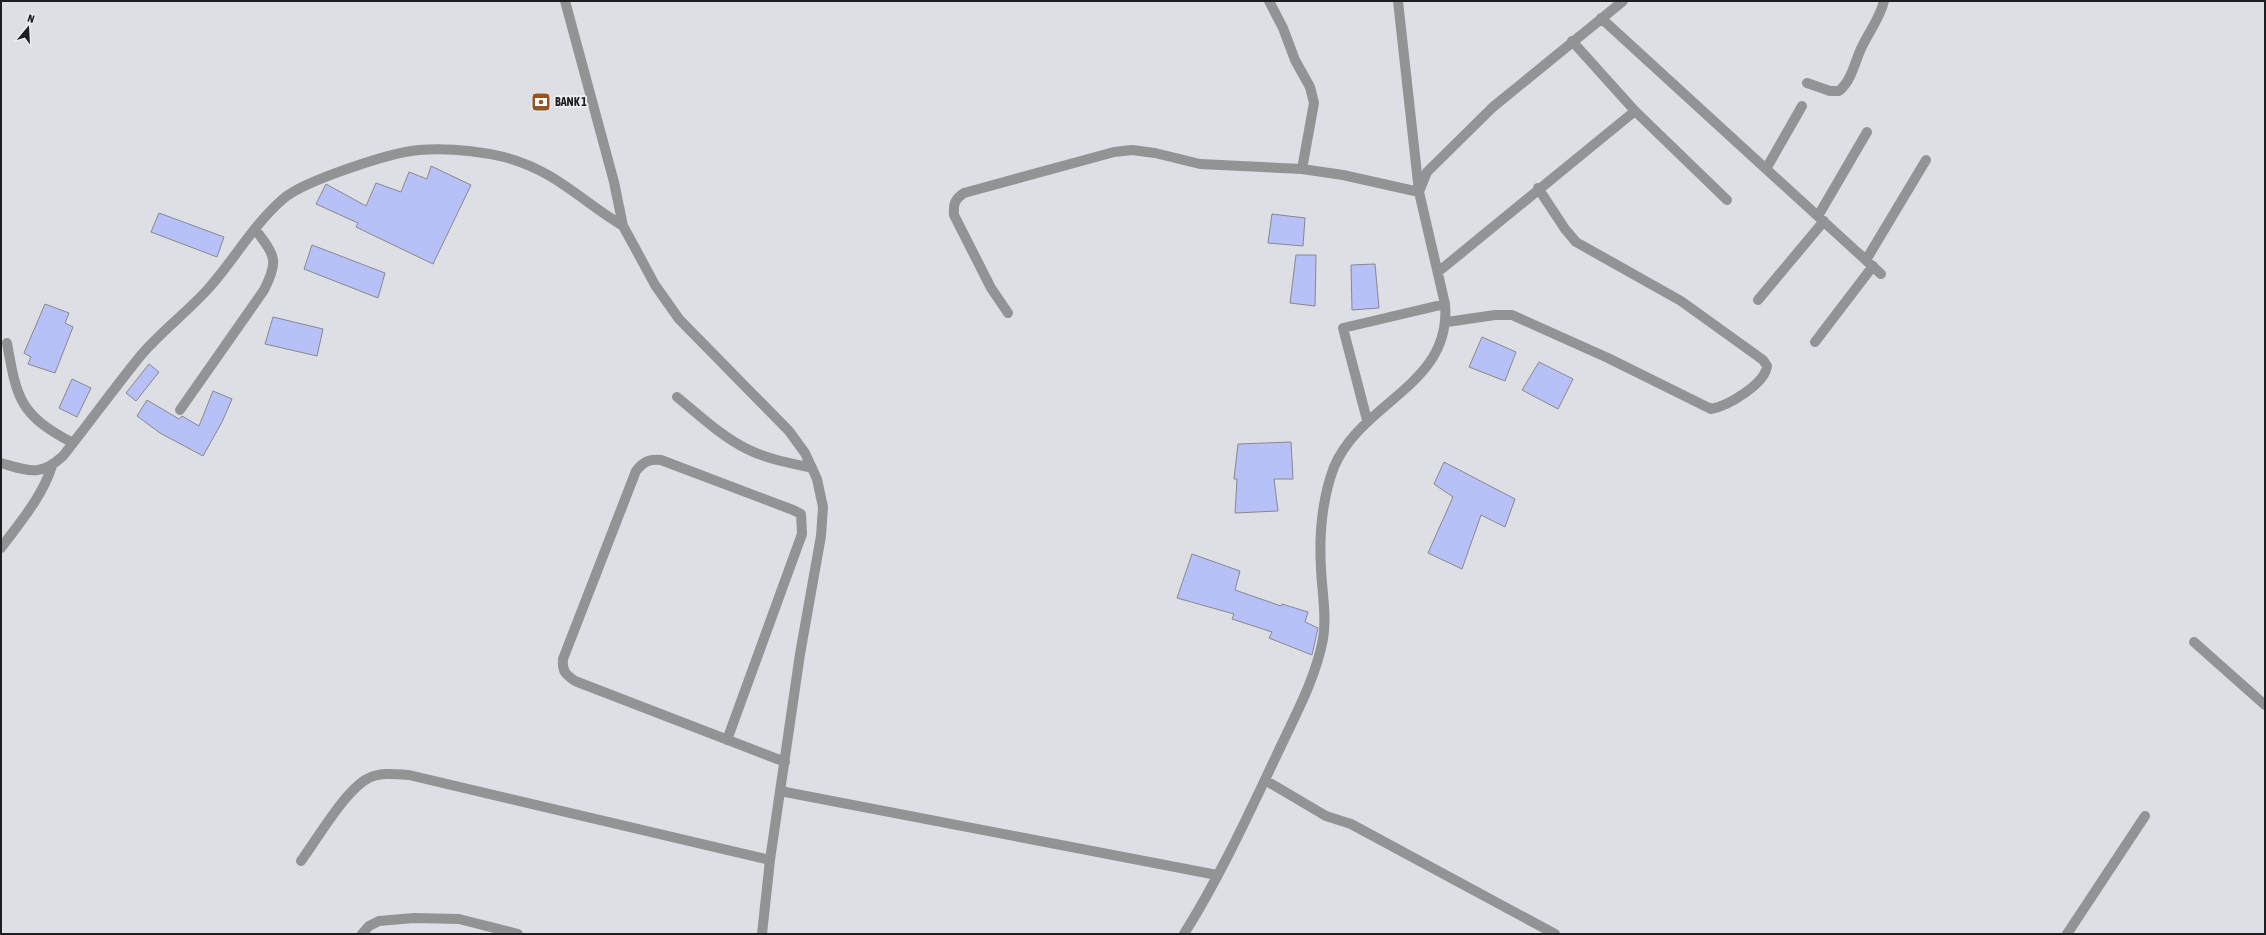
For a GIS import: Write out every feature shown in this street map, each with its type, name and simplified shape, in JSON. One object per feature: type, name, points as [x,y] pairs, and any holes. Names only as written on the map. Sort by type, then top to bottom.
[{"type":"street","points":[[565,1],[614,182],[624,226],[656,285],[679,319],[789,431],[805,453],[817,479],[823,507],[821,536],[800,654],[770,860],[762,934]]},
{"type":"street","points":[[1270,1],[1283,28],[1295,60],[1310,87],[1314,103],[1302,169]]},
{"type":"street","points":[[1184,934],[1235,843],[1265,780],[1317,662],[1323,639],[1324,618],[1320,567],[1322,514],[1327,491],[1343,450],[1367,420],[1409,386],[1429,365],[1437,351],[1447,322],[1445,304],[1419,192],[1398,1]]},
{"type":"street","points":[[1419,192],[1427,172],[1435,161],[1493,107],[1572,41],[1623,1]]},
{"type":"street","points":[[1806,83],[1830,91],[1839,91],[1846,86],[1860,51],[1877,20],[1884,1]]},
{"type":"street","points":[[1601,18],[1881,274]]},
{"type":"street","points":[[1572,41],[1635,111],[1727,200]]},
{"type":"street","points":[[1766,168],[1802,106]]},
{"type":"street","points":[[1438,272],[1538,188],[1635,111]]},
{"type":"street","points":[[1758,300],[1821,219],[1867,132]]},
{"type":"street","points":[[1,548],[46,485],[52,466],[73,443],[142,354],[166,328],[207,290],[255,229],[283,198],[310,183],[377,160],[418,150],[463,151],[504,157],[544,171],[581,196],[602,213],[624,226]]},
{"type":"street","points":[[1008,313],[991,288],[954,215],[953,206],[956,198],[964,193],[1114,152],[1132,150],[1155,153],[1200,164],[1302,169],[1350,176],[1419,192]]},
{"type":"street","points":[[1815,342],[1869,263],[1926,160]]},
{"type":"street","points":[[1447,322],[1495,315],[1512,315],[1608,358],[1711,409],[1722,407],[1761,380],[1766,373],[1767,366],[1763,360],[1681,301],[1576,242],[1565,229],[1538,188]]},
{"type":"street","points":[[180,410],[264,290],[273,272],[273,253],[255,229]]},
{"type":"street","points":[[1367,420],[1343,328],[1445,304]]},
{"type":"street","points":[[7,344],[13,379],[20,398],[27,411],[38,422],[73,443]]},
{"type":"street","points":[[677,397],[734,442],[768,457],[812,468]]},
{"type":"street","points":[[727,740],[802,534],[801,514],[661,460],[650,459],[642,463],[636,471],[563,659],[562,668],[566,675],[575,681],[727,740],[785,762]]},
{"type":"street","points":[[1,463],[26,470],[40,471],[52,466]]},
{"type":"street","points":[[2194,642],[2265,705]]},
{"type":"street","points":[[301,861],[354,788],[368,778],[384,774],[409,775],[770,860]]},
{"type":"street","points":[[1265,780],[1326,816],[1351,824],[1555,934]]},
{"type":"street","points":[[780,791],[1217,875]]},
{"type":"street","points":[[2067,934],[2145,816]]},
{"type":"street","points":[[362,934],[368,926],[378,921],[414,918],[459,919],[518,934]]},
{"type":"building","points":[[431,166],[471,185],[433,264],[356,227],[358,223],[316,204],[326,184],[366,206],[376,183],[401,192],[409,172],[427,179]]},
{"type":"building","points":[[159,213],[224,237],[217,257],[151,232]]},
{"type":"building","points":[[1272,214],[1305,218],[1303,246],[1268,243]]},
{"type":"building","points":[[312,245],[385,273],[378,298],[304,269]]},
{"type":"building","points":[[1296,255],[1316,255],[1315,306],[1290,303]]},
{"type":"building","points":[[1375,264],[1379,308],[1352,310],[1351,265]]},
{"type":"building","points":[[45,304],[69,313],[65,323],[73,327],[55,373],[28,364],[31,357],[24,353]]},
{"type":"building","points":[[273,317],[323,329],[317,356],[265,344]]},
{"type":"building","points":[[1482,337],[1516,352],[1505,381],[1469,367]]},
{"type":"building","points":[[1539,362],[1573,379],[1558,409],[1522,390]]},
{"type":"building","points":[[149,364],[159,372],[136,401],[126,393]]},
{"type":"building","points":[[72,379],[91,388],[77,417],[59,408]]},
{"type":"building","points":[[213,391],[232,399],[222,422],[203,456],[160,433],[137,416],[147,400],[179,419],[182,416],[199,426]]},
{"type":"building","points":[[1291,442],[1293,479],[1274,479],[1278,511],[1235,513],[1237,479],[1234,479],[1238,444]]},
{"type":"building","points":[[1444,462],[1515,499],[1505,527],[1481,515],[1462,569],[1428,553],[1453,497],[1434,484]]},
{"type":"building","points":[[1192,554],[1240,571],[1235,590],[1281,606],[1282,604],[1308,612],[1305,622],[1318,628],[1312,655],[1269,638],[1272,632],[1232,619],[1234,614],[1177,598]]},
{"type":"place","name":"BANK 1","points":[[541,102]]}]
